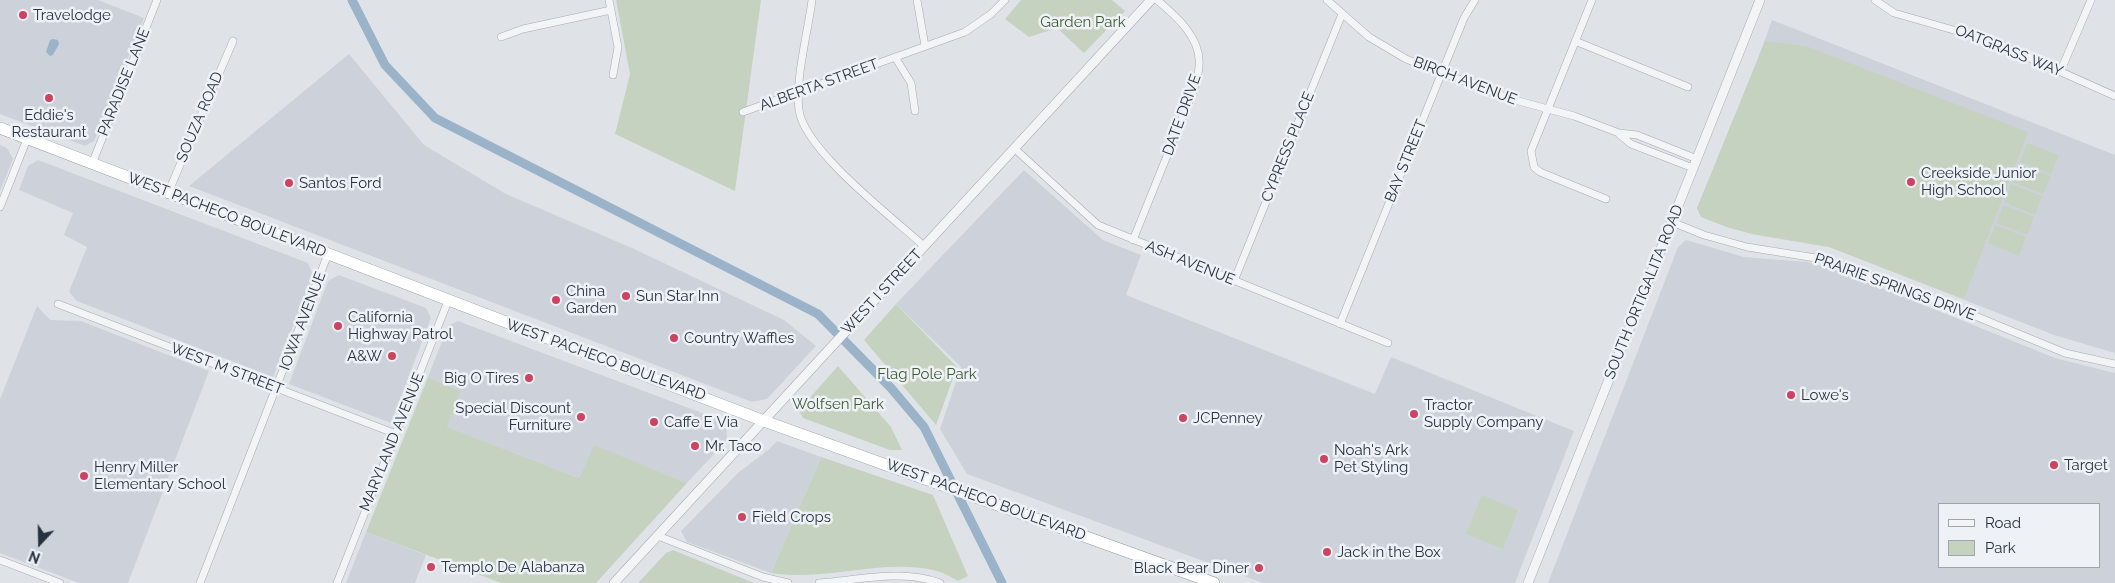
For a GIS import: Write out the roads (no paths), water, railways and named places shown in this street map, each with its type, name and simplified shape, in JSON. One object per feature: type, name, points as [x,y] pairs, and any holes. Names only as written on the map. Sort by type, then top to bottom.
[{"type":"highway","name":"WEST PACHECO BOULEVARD","points":[[0,128],[764,421],[977,496],[1214,583]]},
{"type":"street","name":"PARADISE LANE","points":[[92,164],[157,0]]},
{"type":"street","points":[[609,0],[618,47],[613,75]]},
{"type":"street","points":[[812,0],[799,92],[799,112],[811,140],[836,166],[924,246]]},
{"type":"street","points":[[917,0],[925,46]]},
{"type":"street","name":"ALBERTA STREET","points":[[743,112],[966,32],[991,14],[1005,0]]},
{"type":"street","name":"WEST I STREET","points":[[614,583],[1150,0]]},
{"type":"street","name":"DATE DRIVE","points":[[1133,240],[1194,89],[1200,65],[1194,41],[1180,19],[1156,0]]},
{"type":"street","name":"BIRCH AVENUE","points":[[1327,0],[1382,46],[1406,58],[1511,99],[1574,116],[1619,133],[1637,135],[1696,159]]},
{"type":"street","name":"BAY STREET","points":[[1340,324],[1464,18],[1475,0]]},
{"type":"street","points":[[1592,0],[1531,151],[1533,163],[1540,172],[1606,199]]},
{"type":"street","name":"SOUTH ORTIGALITA ROAD","points":[[1528,583],[1760,0]]},
{"type":"street","name":"OATGRASS WAY","points":[[1875,0],[1894,13],[1992,41],[2115,96]]},
{"type":"street","points":[[2060,70],[2091,0]]},
{"type":"street","points":[[501,37],[523,30],[611,10]]},
{"type":"street","name":"CYPRESS PLACE","points":[[1234,281],[1342,14]]},
{"type":"street","name":"SOUZA ROAD","points":[[168,193],[233,41]]},
{"type":"street","points":[[1575,41],[1688,86]]},
{"type":"street","name":"ALBERTA STREET","points":[[895,57],[911,83],[915,111]]},
{"type":"street","name":"BIRCH AVENUE","points":[[1619,133],[1631,144],[1693,168]]},
{"type":"street","points":[[0,207],[27,138]]},
{"type":"street","name":"ASH AVENUE","points":[[1014,148],[1098,225],[1388,343]]},
{"type":"street","name":"PRAIRIE SPRINGS DRIVE","points":[[1672,222],[1704,235],[1748,247],[1822,259],[1950,306],[2065,353],[2115,364]]},
{"type":"street","name":"IOWA AVENUE","points":[[200,583],[328,254]]},
{"type":"street","name":"MARYLAND AVENUE","points":[[337,583],[448,301]]},
{"type":"street","name":"WEST M STREET","points":[[58,304],[396,434]]},
{"type":"street","points":[[658,536],[762,577],[788,583]]},
{"type":"street","points":[[0,560],[60,583]]},
{"type":"street","points":[[819,583],[901,576],[919,576],[940,583]]},
{"type":"water","points":[[50,40],[58,40],[59,44],[53,55],[50,56],[46,52]]},
{"type":"waterway","points":[[352,0],[385,65],[435,118],[818,314],[891,388],[924,427],[1002,583]]},
{"type":"place","name":"Travelodge","points":[[23,15]]},
{"type":"place","name":"Eddie's Restaurant","points":[[49,98]]},
{"type":"place","name":"Creekside Junior High School","points":[[1911,182]]},
{"type":"place","name":"Santos Ford","points":[[289,183]]},
{"type":"place","name":"Sun Star Inn","points":[[626,296]]},
{"type":"place","name":"China Garden","points":[[556,300]]},
{"type":"place","name":"California Highway Patrol","points":[[338,326]]},
{"type":"place","name":"Country Waffles","points":[[674,338]]},
{"type":"place","name":"A&W","points":[[392,356]]},
{"type":"place","name":"Big O Tires","points":[[529,378]]},
{"type":"place","name":"Lowe's","points":[[1791,395]]},
{"type":"place","name":"Tractor Supply Company","points":[[1414,414]]},
{"type":"place","name":"Special Discount Furniture","points":[[581,417]]},
{"type":"place","name":"JCPenney","points":[[1183,418]]},
{"type":"place","name":"Caffe E Via","points":[[654,422]]},
{"type":"place","name":"Mr. Taco","points":[[695,446]]},
{"type":"place","name":"Noah's Ark Pet Styling","points":[[1324,459]]},
{"type":"place","name":"Target","points":[[2054,465]]},
{"type":"place","name":"Henry Miller Elementary School","points":[[84,476]]},
{"type":"place","name":"Field Crops","points":[[742,517]]},
{"type":"place","name":"Jack in the Box","points":[[1327,552]]},
{"type":"place","name":"Templo De Alabanza","points":[[431,567]]},
{"type":"place","name":"Black Bear Diner","points":[[1259,568]]},
{"type":"park label","name":"Garden Park","points":[[1083,22]]},
{"type":"park label","name":"Flag Pole Park","points":[[927,374]]},
{"type":"park label","name":"Wolfsen Park","points":[[838,404]]}]
